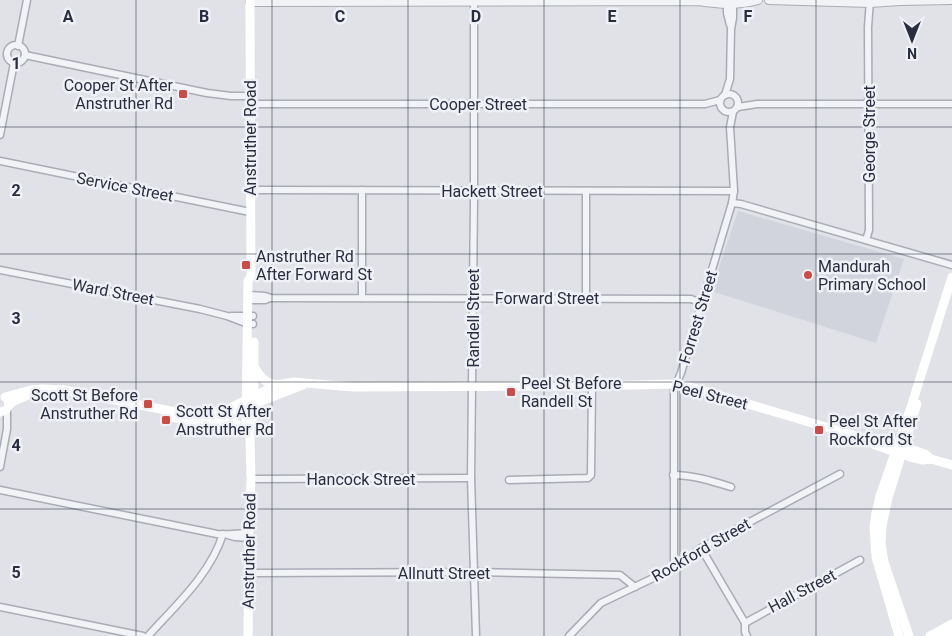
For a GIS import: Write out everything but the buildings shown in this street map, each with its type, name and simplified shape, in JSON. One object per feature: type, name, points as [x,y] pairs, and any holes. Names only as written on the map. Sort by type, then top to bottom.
[{"type":"main road","name":"Anstruther Road","points":[[248,636],[251,479],[249,433],[254,429],[250,402],[251,297],[253,281],[251,276],[250,212],[250,1]]},
{"type":"main road","points":[[913,408],[952,277]]},
{"type":"main road","points":[[899,636],[876,557],[874,527],[876,513],[884,497],[952,294]]},
{"type":"main road","name":"Anstruther Road","points":[[250,402],[254,366],[251,320]]},
{"type":"main road","points":[[254,366],[260,378],[265,382],[277,385]]},
{"type":"main road","name":"Peel Street","points":[[250,402],[277,385],[294,382],[353,387],[676,384],[870,440],[876,439],[923,460],[930,459],[952,465]]},
{"type":"main road","name":"Peel Street","points":[[250,402],[274,396],[305,384]]},
{"type":"main road","points":[[3,403],[31,390],[42,389],[64,390],[191,415],[214,412],[250,402]]},
{"type":"main road","points":[[3,403],[29,396],[58,394],[196,422],[224,418],[250,402]]},
{"type":"main road","points":[[224,418],[232,421],[249,433]]},
{"type":"main road","points":[[884,497],[881,544],[884,562],[909,636]]},
{"type":"main road","points":[[930,636],[952,624]]},
{"type":"main road","points":[[944,636],[952,632]]},
{"type":"street","points":[[18,46],[27,0]]},
{"type":"street","points":[[250,1],[701,0],[750,3],[758,0]]},
{"type":"street","points":[[769,0],[832,2],[952,0]]},
{"type":"street","points":[[832,2],[846,0]]},
{"type":"street","points":[[894,0],[900,1]]},
{"type":"street","name":"Randell Street","points":[[474,1],[472,478],[476,636]]},
{"type":"street","name":"Forrest Street","points":[[674,568],[673,396],[732,203],[734,191],[730,127],[736,104],[730,79],[730,2]]},
{"type":"street","name":"George Street","points":[[866,240],[870,230],[867,2]]},
{"type":"street","points":[[12,46],[18,46],[24,50],[25,55],[22,60],[14,63],[8,58],[8,52],[12,46]]},
{"type":"street","points":[[0,51],[8,52]]},
{"type":"street","name":"Cooper Street","points":[[25,55],[207,93],[250,100],[474,104],[705,104],[723,97]]},
{"type":"street","points":[[0,135],[14,63]]},
{"type":"street","name":"Forrest Street","points":[[723,97],[730,79]]},
{"type":"street","points":[[731,94],[736,104],[730,113],[723,111],[720,105],[723,97],[731,94]]},
{"type":"street","name":"Cooper Street","points":[[705,104],[723,111]]},
{"type":"street","points":[[736,104],[952,104]]},
{"type":"street","name":"Forrest Street","points":[[723,111],[730,127]]},
{"type":"street","name":"Service Street","points":[[0,161],[250,212]]},
{"type":"street","name":"Hackett Street","points":[[250,190],[734,191]]},
{"type":"street","points":[[362,190],[362,298]]},
{"type":"street","points":[[586,191],[586,298]]},
{"type":"street","points":[[732,203],[741,204],[952,266]]},
{"type":"street","name":"Ward Street","points":[[0,270],[251,320]]},
{"type":"street","name":"Forward Street","points":[[251,297],[691,298],[702,303]]},
{"type":"street","points":[[509,480],[588,478],[591,474],[592,386]]},
{"type":"street","points":[[0,467],[7,429],[3,403]]},
{"type":"street","points":[[210,421],[212,427],[225,430],[230,430],[232,424]]},
{"type":"street","name":"Rockford Street","points":[[569,636],[601,603],[674,568],[702,548],[840,474]]},
{"type":"street","points":[[674,476],[694,477],[731,487]]},
{"type":"street","name":"Hancock Street","points":[[251,479],[472,478]]},
{"type":"street","points":[[0,490],[223,534],[249,535]]},
{"type":"street","points":[[148,636],[207,570],[223,534]]},
{"type":"street","points":[[702,548],[744,623],[747,636]]},
{"type":"street","name":"Hall Street","points":[[744,623],[860,560]]},
{"type":"street","name":"Allnutt Street","points":[[248,572],[475,572],[620,575],[635,587]]},
{"type":"street","points":[[0,607],[143,636]]},
{"type":"shaded area","name":"Mandurah Primary School","points":[[738,211],[904,259],[876,343],[711,291]]},
{"type":"place","name":"Cooper St After Anstruther Rd","points":[[183,94]]},
{"type":"place","name":"Anstruther Rd After Forward St","points":[[246,265]]},
{"type":"place","name":"Mandurah Primary School","points":[[808,275]]},
{"type":"place","name":"Peel St Before Randell St","points":[[511,392]]},
{"type":"place","name":"Scott St Before Anstruther Rd","points":[[148,404]]},
{"type":"place","name":"Scott St After Anstruther Rd","points":[[166,420]]},
{"type":"place","name":"Peel St After Rockford St","points":[[819,430]]}]
